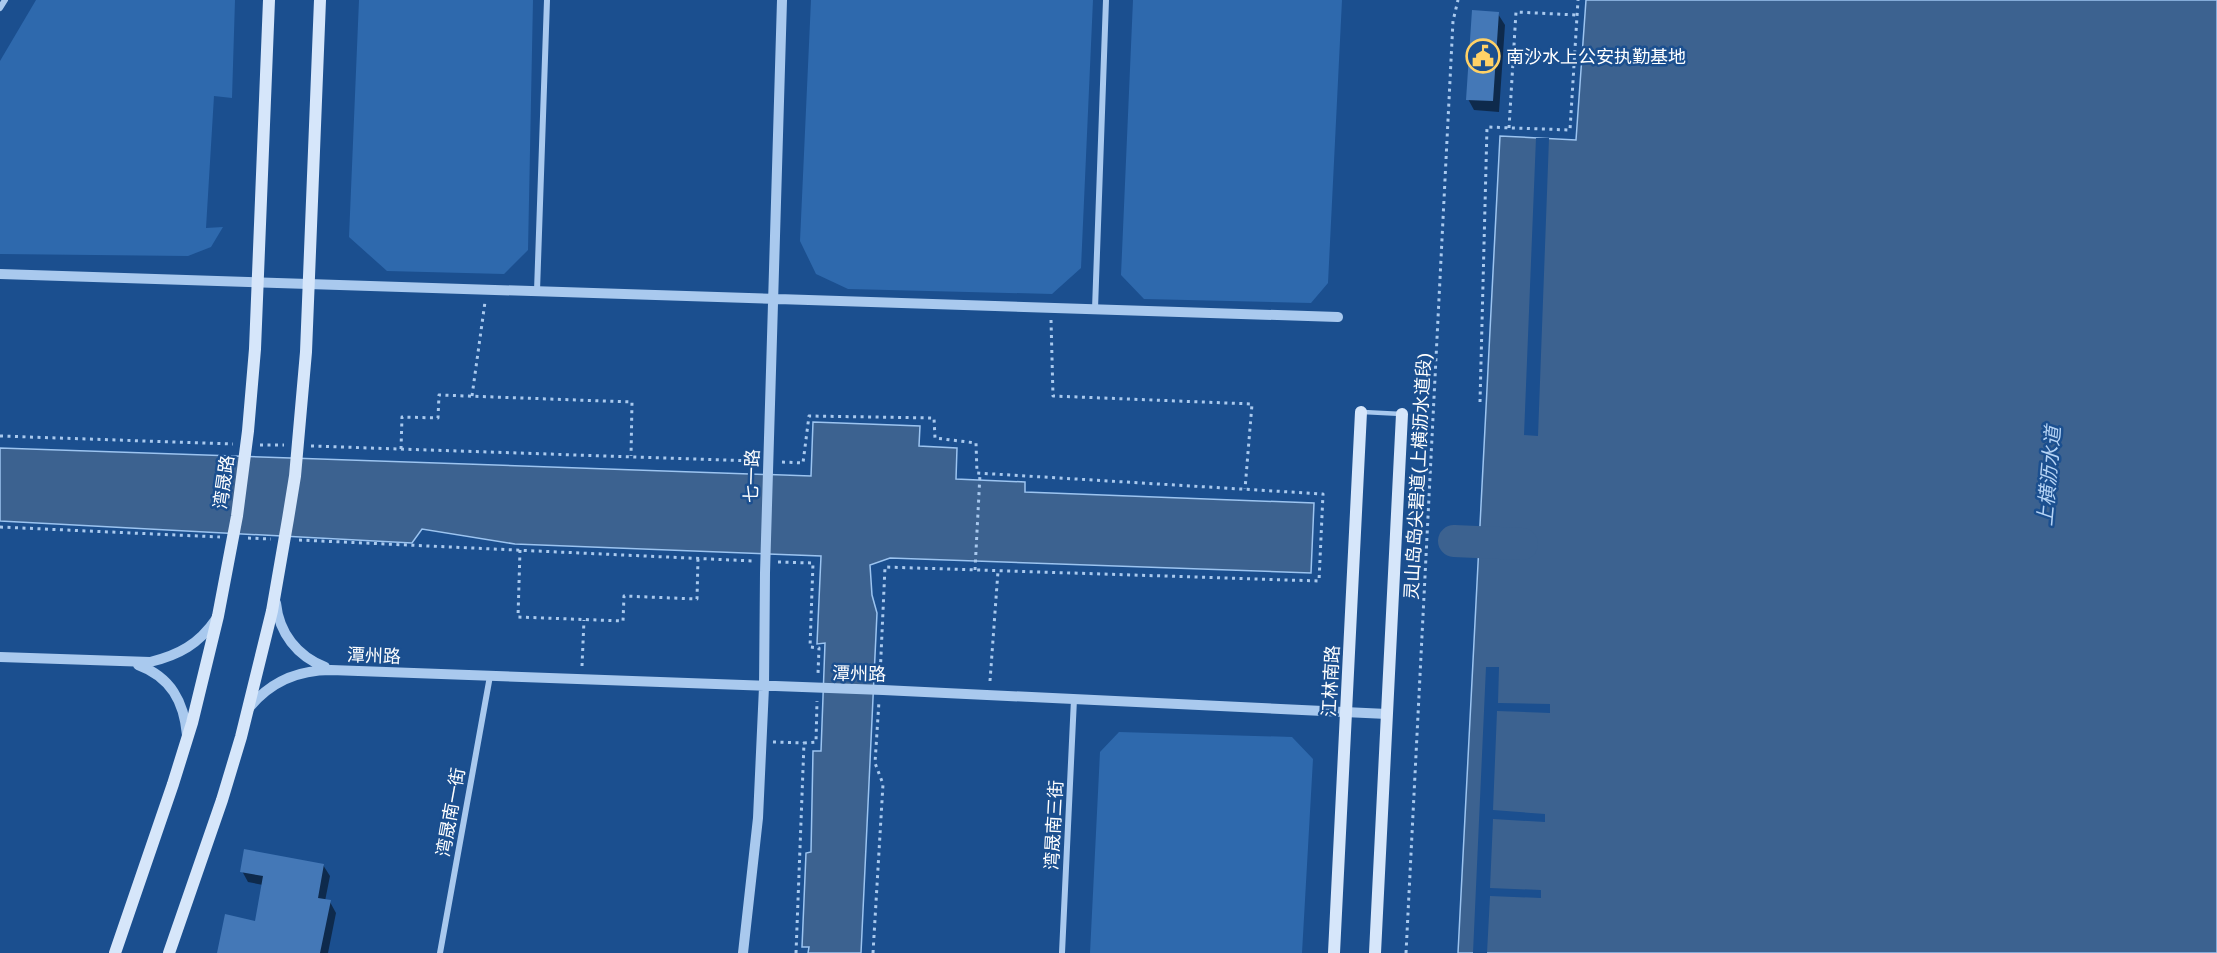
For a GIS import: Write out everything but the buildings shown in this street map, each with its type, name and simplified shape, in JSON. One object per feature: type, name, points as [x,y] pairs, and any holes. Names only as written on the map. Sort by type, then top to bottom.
[{"type":"main road","name":"湾晟路","points":[[115,953],[188,736],[230,559],[248,431],[255,349],[269,0]]},
{"type":"main road","points":[[169,953],[222,800],[248,709],[281,561],[299,432],[306,352],[320,0]]},
{"type":"main road","name":"江林南路","points":[[1334,953],[1361,411]]},
{"type":"main road","points":[[1375,953],[1402,414]]},
{"type":"street","points":[[0,8],[4,0]]},
{"type":"street","points":[[537,291],[547,0]]},
{"type":"street","name":"七一路","points":[[743,953],[758,818],[764,687],[768,445],[782,0]]},
{"type":"street","points":[[1095,309],[1106,0]]},
{"type":"street","points":[[0,274],[1338,317]]},
{"type":"street","points":[[275,594],[277,614],[284,633],[296,650],[312,662],[331,670]]},
{"type":"street","points":[[0,657],[150,662],[171,657],[190,647],[206,634],[218,616]]},
{"type":"street","points":[[129,662],[149,669],[165,681],[178,697],[185,716],[188,736]]},
{"type":"street","name":"潭州路","points":[[248,709],[278,682],[304,672],[331,670],[790,688],[880,689],[1387,714]]},
{"type":"street","name":"湾晟南一街","points":[[440,953],[490,676]]},
{"type":"street","name":"湾晟南三街","points":[[1062,953],[1074,699]]},
{"type":"lane","points":[[1361,411],[1402,414]]},
{"type":"path","name":"灵山岛岛尖碧道(上横沥水道段)","points":[[1406,953],[1453,21],[1458,0]]},
{"type":"path","points":[[1480,402],[1487,128],[1570,130],[1578,0]]},
{"type":"path","points":[[1509,128],[1516,12],[1577,15]]},
{"type":"path","points":[[472,396],[486,290]]},
{"type":"path","points":[[1051,308],[1053,396],[1252,404],[1245,489]]},
{"type":"path","points":[[401,449],[402,417],[438,418],[439,395],[472,396],[633,402],[631,457]]},
{"type":"path","points":[[780,462],[803,463],[808,416],[934,418],[935,438],[976,443],[977,473],[980,474],[975,570]]},
{"type":"path","points":[[0,436],[236,444]]},
{"type":"path","points":[[260,445],[295,446]]},
{"type":"path","points":[[307,446],[757,461]]},
{"type":"path","points":[[873,953],[883,784],[876,763],[885,567],[1319,581],[1323,494],[980,474]]},
{"type":"path","points":[[0,527],[225,537]]},
{"type":"path","points":[[248,538],[272,539]]},
{"type":"path","points":[[296,540],[755,561]]},
{"type":"path","points":[[520,550],[518,617],[584,620],[623,621],[624,596],[697,599],[698,558]]},
{"type":"path","points":[[778,562],[813,563],[810,647],[819,648],[818,684]]},
{"type":"path","points":[[989,695],[998,571]]},
{"type":"path","points":[[581,680],[584,620]]},
{"type":"path","points":[[761,742],[816,742],[817,695]]},
{"type":"path","points":[[796,953],[804,743]]},
{"type":"shaded area","points":[[36,0],[235,0],[232,98],[214,96],[206,228],[223,227],[211,247],[188,256],[0,254],[0,61]]},
{"type":"shaded area","points":[[359,0],[533,0],[528,250],[504,274],[387,271],[349,237]]},
{"type":"shaded area","points":[[811,0],[1093,0],[1081,268],[1052,294],[848,289],[816,274],[800,241]]},
{"type":"shaded area","points":[[1133,0],[1342,0],[1328,283],[1311,303],[1144,299],[1121,275]]},
{"type":"shaded area","points":[[1119,732],[1292,737],[1313,759],[1302,953],[1090,953],[1100,752]]},
{"type":"water","name":"上横沥水道","points":[[1586,0],[2217,0],[2217,953],[1458,953],[1500,136],[1576,140]]},
{"type":"water","points":[[813,422],[920,426],[919,446],[957,448],[956,479],[1025,482],[1025,492],[1314,503],[1311,573],[890,558],[870,565],[872,595],[877,613],[861,953],[808,953],[809,947],[802,947],[806,853],[811,852],[813,751],[821,751],[825,643],[817,644],[821,556],[515,544],[422,529],[412,543],[0,521],[0,448],[811,476]]},
{"type":"pier","points":[[1536,138],[1549,138],[1538,436],[1524,435]]},
{"type":"pier","points":[[1486,667],[1499,667],[1498,703],[1550,704],[1550,713],[1497,711],[1493,810],[1545,814],[1545,822],[1493,819],[1490,888],[1541,890],[1541,898],[1490,896],[1487,953],[1473,953]]},
{"type":"waterway","points":[[1454,541],[1522,544]]},
{"type":"place","name":"南沙水上公安执勤基地","points":[[1483,56]]}]
